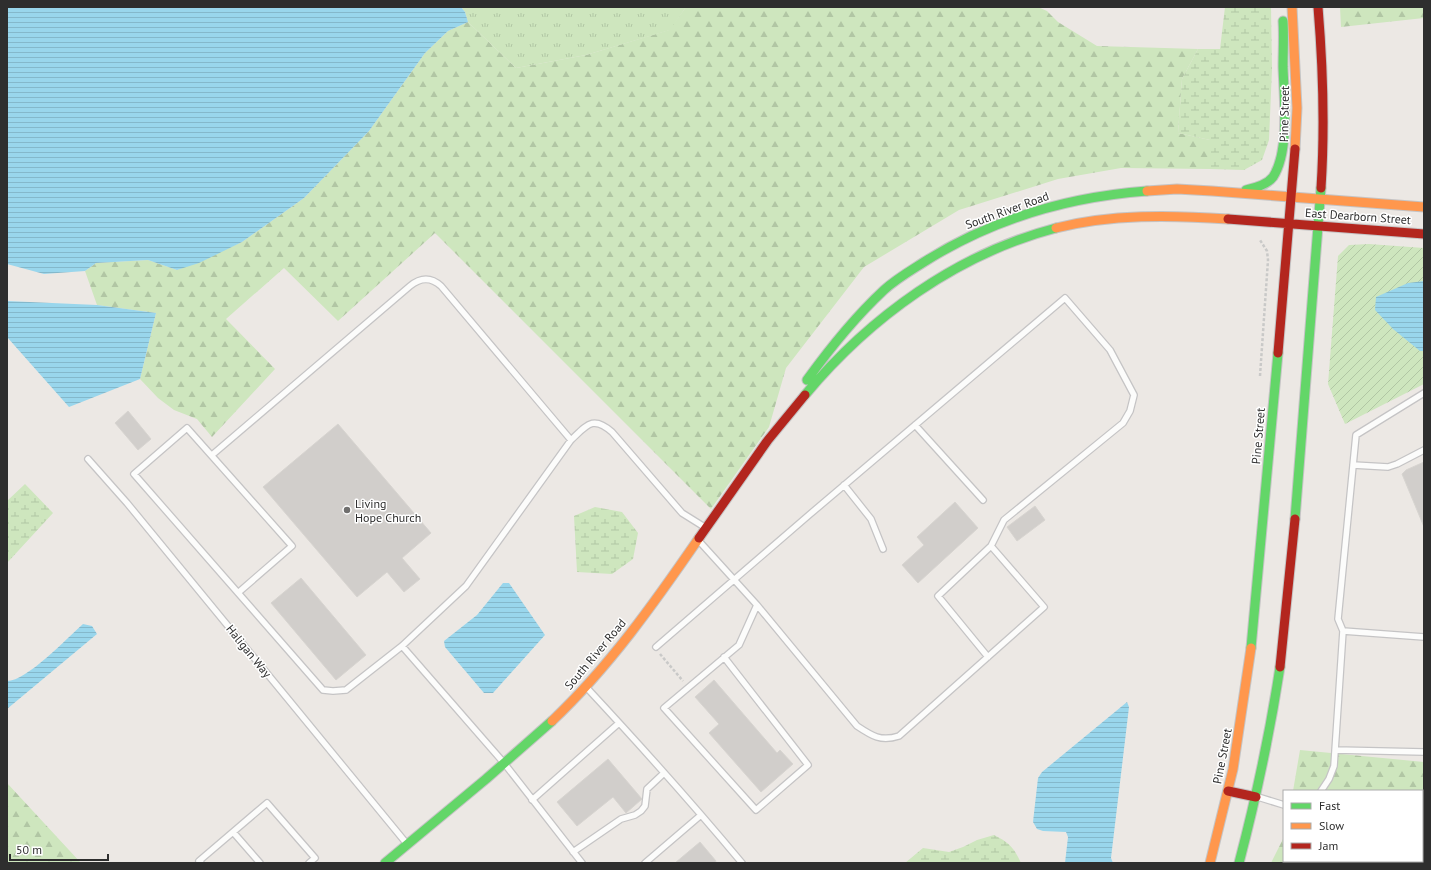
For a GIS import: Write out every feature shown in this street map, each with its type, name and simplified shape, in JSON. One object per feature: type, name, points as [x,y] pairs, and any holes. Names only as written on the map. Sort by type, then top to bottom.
[{"type":"main road","name":"Pine Street","points":[[1210,863],[1228,791],[1239,738],[1253,636],[1292,196],[1297,108],[1292,7]]},
{"type":"main road","points":[[1239,863],[1266,756],[1287,611],[1319,198],[1323,78],[1318,7]]},
{"type":"main road","points":[[1231,192],[1264,185],[1273,178],[1279,166],[1282,152],[1283,125],[1283,14]]},
{"type":"main road","name":"South River Road","points":[[782,422],[807,379],[841,334],[886,288],[953,243],[1011,218],[1090,196],[1155,189],[1183,189],[1319,198]]},
{"type":"main road","name":"East Dearborn Street","points":[[1319,198],[1424,206]]},
{"type":"main road","name":"South River Road","points":[[385,863],[550,724],[586,686],[618,648],[698,540],[782,422],[809,389],[851,347],[896,306],[953,269],[1011,241],[1081,221],[1180,216],[1289,223]]},
{"type":"main road","name":"East Dearborn Street","points":[[1289,223],[1424,234]]},
{"type":"main road","points":[[1228,791],[1256,797]]},
{"type":"lane","points":[[212,455],[410,286],[417,281],[425,279],[434,281],[441,286],[571,440]]},
{"type":"lane","points":[[656,647],[844,485],[1065,298],[1110,350],[1134,395],[1130,411],[1123,423],[1004,520],[991,546],[938,596],[988,657]]},
{"type":"lane","points":[[1322,790],[1329,779],[1334,766],[1343,631],[1338,619],[1356,435],[1424,393]]},
{"type":"lane","points":[[239,592],[292,546],[187,428],[134,474],[239,592],[323,690],[346,690],[402,646],[466,586],[571,440],[586,426],[594,422],[600,423],[612,432],[682,514],[706,528]]},
{"type":"lane","points":[[915,425],[983,500]]},
{"type":"lane","points":[[1353,465],[1388,467],[1424,450]]},
{"type":"lane","name":"Haligan Way","points":[[88,460],[128,503],[408,844]]},
{"type":"lane","points":[[844,485],[871,520],[883,549]]},
{"type":"lane","points":[[698,540],[757,605],[857,726],[872,736],[889,739],[899,736],[1044,607],[991,546]]},
{"type":"lane","points":[[724,657],[808,765],[756,810],[664,708],[724,657],[739,645],[757,605]]},
{"type":"lane","points":[[1343,631],[1424,637]]},
{"type":"lane","points":[[402,646],[504,764],[582,863]]},
{"type":"lane","points":[[586,686],[742,863]]},
{"type":"lane","points":[[532,800],[619,723]]},
{"type":"lane","points":[[1335,750],[1424,752]]},
{"type":"lane","points":[[573,852],[621,819],[635,815],[641,811],[645,806],[647,789],[664,773]]},
{"type":"lane","points":[[1256,797],[1283,805]]},
{"type":"lane","points":[[201,863],[199,861],[267,803],[315,858],[309,863]]},
{"type":"lane","points":[[645,863],[701,815]]},
{"type":"lane","points":[[233,832],[260,863]]},
{"type":"path","points":[[1259,383],[1268,260],[1267,252],[1260,240]]},
{"type":"path","points":[[659,654],[688,688]]},
{"type":"green space","points":[[461,7],[686,7],[670,30],[586,55],[516,68],[468,22],[465,12]]},
{"type":"green space","points":[[686,7],[1038,7],[1047,11],[1058,22],[1097,46],[1198,49],[1182,79],[1178,133],[1210,140],[1210,169],[1121,168],[1058,179],[959,210],[864,267],[786,368],[769,427],[711,509],[435,233],[338,321],[284,268],[226,319],[275,369],[212,437],[197,419],[174,410],[158,398],[140,379],[156,313],[97,305],[85,271],[96,263],[148,260],[177,270],[242,242],[304,198],[369,131],[425,53],[448,31],[468,22],[516,68],[586,55],[669,30]]},
{"type":"green space","points":[[1225,7],[1271,7],[1272,69],[1269,140],[1262,160],[1244,170],[1210,169],[1210,140],[1178,133],[1182,79],[1198,49],[1220,49]]},
{"type":"green space","points":[[1340,7],[1424,7],[1424,18],[1341,27]]},
{"type":"green space","points":[[1369,244],[1424,248],[1424,384],[1345,424],[1328,384],[1338,256],[1349,245]]},
{"type":"green space","points":[[25,484],[53,513],[7,563],[7,501]]},
{"type":"green space","points":[[595,507],[622,512],[638,533],[633,559],[612,574],[577,572],[574,516]]},
{"type":"green space","points":[[1300,750],[1424,762],[1424,863],[1271,863],[1283,839],[1283,862],[1423,862],[1423,790],[1293,790]]},
{"type":"green space","points":[[7,783],[81,863],[7,863]]},
{"type":"green space","points":[[994,835],[1011,846],[1021,863],[905,863],[923,848],[949,852],[977,840]]},
{"type":"water","points":[[7,7],[461,7],[465,12],[468,22],[448,31],[425,53],[369,131],[304,198],[242,242],[199,263],[177,270],[148,260],[96,263],[85,271],[44,274],[7,264]]},
{"type":"water","points":[[1424,281],[1424,351],[1420,351],[1393,329],[1375,310],[1376,297],[1408,283]]},
{"type":"water","points":[[7,301],[97,305],[156,313],[140,379],[69,407],[7,337]]},
{"type":"water","points":[[503,583],[509,583],[545,635],[493,693],[484,693],[445,647],[444,641],[477,615]]},
{"type":"water","points":[[83,624],[92,626],[97,634],[7,709],[7,681],[15,679],[36,667]]},
{"type":"water","points":[[1127,702],[1129,707],[1111,858],[1113,863],[1065,863],[1068,837],[1066,832],[1043,831],[1037,829],[1033,822],[1038,778],[1042,772]]},
{"type":"building","points":[[128,411],[151,439],[138,450],[115,423]]},
{"type":"building","name":"Living Hope Church","points":[[338,424],[431,533],[402,558],[420,579],[404,592],[387,572],[357,597],[263,487]]},
{"type":"building","points":[[1424,462],[1424,527],[1402,474],[1406,470]]},
{"type":"building","points":[[955,502],[978,528],[918,583],[902,565],[924,545],[917,537]]},
{"type":"building","points":[[1035,506],[1045,520],[1017,541],[1007,527]]},
{"type":"building","points":[[301,578],[366,655],[336,680],[271,603]]},
{"type":"building","points":[[714,680],[777,753],[780,750],[793,764],[761,792],[709,733],[719,724],[695,697]]},
{"type":"building","points":[[608,759],[642,799],[626,813],[613,797],[577,826],[557,802]]},
{"type":"building","points":[[700,842],[716,861],[715,863],[675,863]]},
{"type":"traffic: fast","points":[[1246,190],[1261,186],[1273,177],[1282,153],[1285,124],[1283,21]]},
{"type":"traffic: fast","points":[[1295,519],[1321,188]]},
{"type":"traffic: fast","points":[[807,380],[843,333],[884,290],[903,275],[950,247],[1003,222],[1059,205],[1117,194],[1147,191]]},
{"type":"traffic: fast","points":[[805,395],[830,366],[858,340],[887,315],[918,292],[950,272],[984,254],[1019,239],[1056,228]]},
{"type":"traffic: fast","points":[[1251,648],[1278,353]]},
{"type":"traffic: fast","points":[[1239,863],[1262,765],[1280,667]]},
{"type":"traffic: fast","points":[[385,863],[486,779],[552,721]]},
{"type":"traffic: slow","points":[[1292,7],[1297,108],[1295,149]]},
{"type":"traffic: slow","points":[[1147,191],[1177,189],[1212,191],[1424,207]]},
{"type":"traffic: slow","points":[[1056,228],[1077,223],[1120,218],[1163,216],[1228,219]]},
{"type":"traffic: slow","points":[[552,721],[593,679],[612,656],[648,610],[699,538]]},
{"type":"traffic: slow","points":[[1210,863],[1233,769],[1251,648]]},
{"type":"traffic: jam","points":[[1318,7],[1323,97],[1321,188]]},
{"type":"traffic: jam","points":[[1278,353],[1295,149]]},
{"type":"traffic: jam","points":[[1228,219],[1424,234]]},
{"type":"traffic: jam","points":[[699,538],[768,440],[805,395]]},
{"type":"traffic: jam","points":[[1280,667],[1295,519]]},
{"type":"traffic: jam","points":[[1228,791],[1256,797]]},
{"type":"place","name":"Living Hope Church","points":[[347,510]]}]
